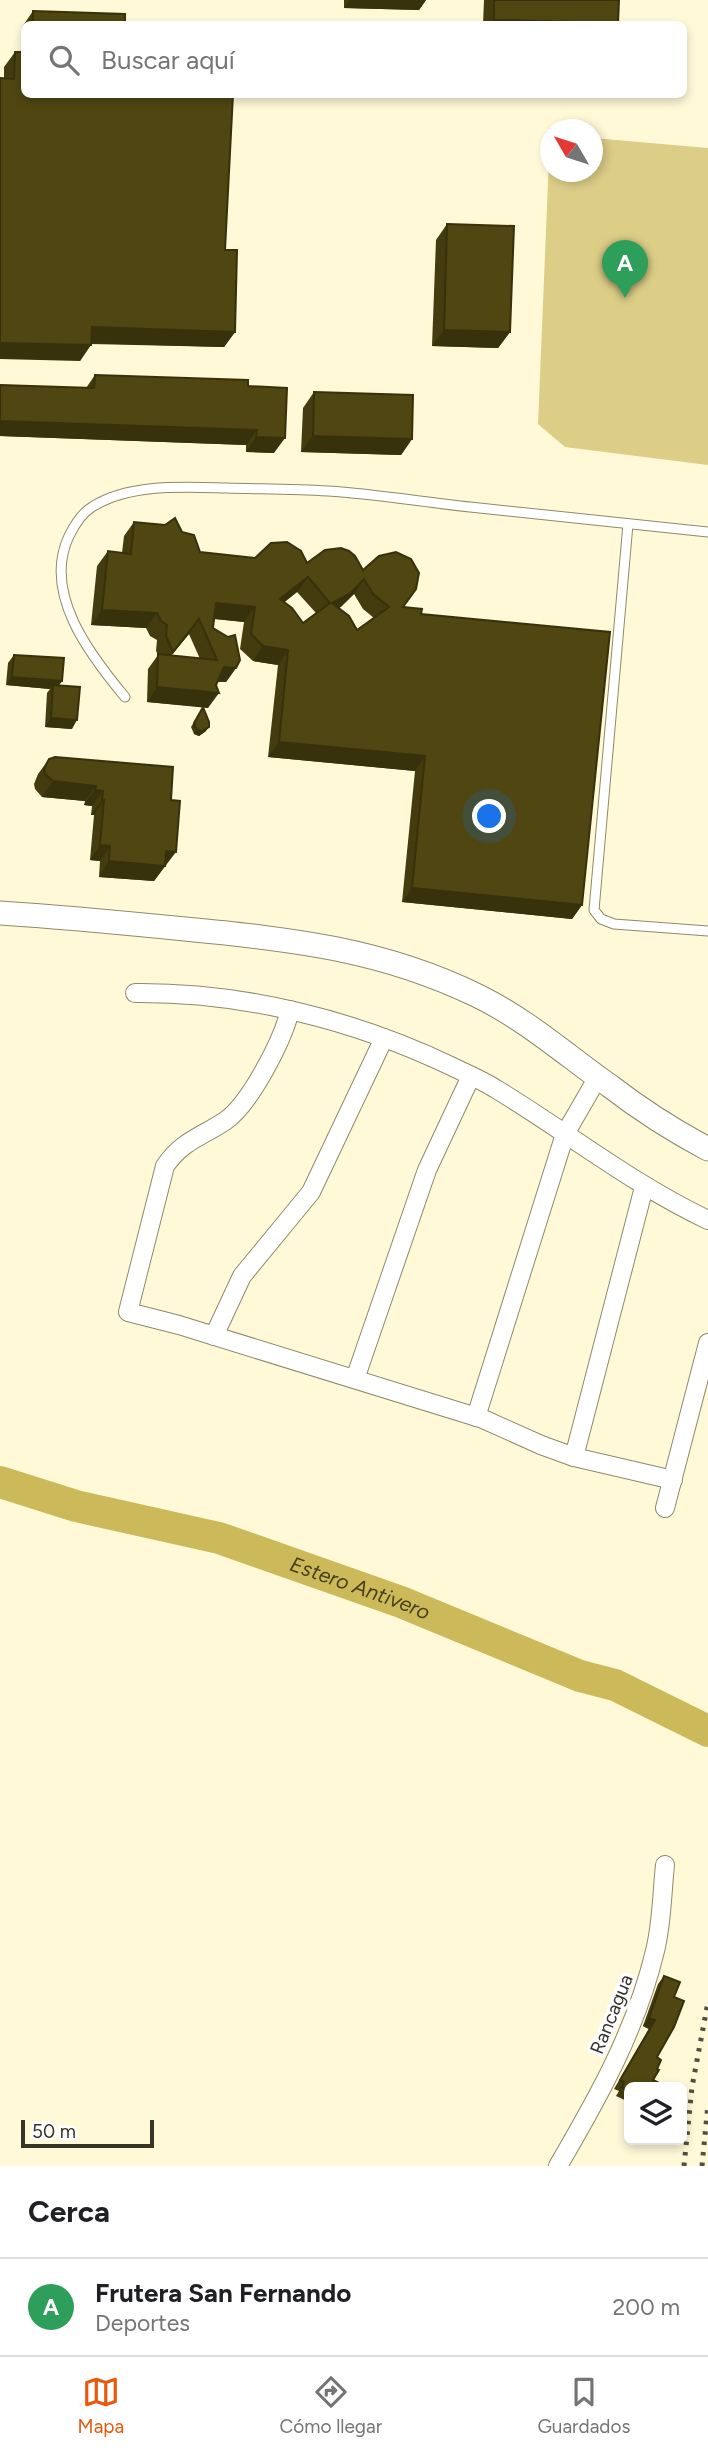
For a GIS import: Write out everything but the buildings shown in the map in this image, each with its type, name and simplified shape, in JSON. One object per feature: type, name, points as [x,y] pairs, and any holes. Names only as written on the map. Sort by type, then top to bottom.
[{"type":"street","points":[[0,913],[284,939],[382,959],[447,982],[507,1012],[661,1122],[708,1149]]},
{"type":"street","points":[[135,993],[204,995],[290,1010],[356,1028],[421,1052],[494,1087],[644,1187],[708,1220]]},
{"type":"street","points":[[290,1010],[285,1029],[268,1064],[240,1104],[227,1119],[181,1147],[165,1166],[128,1312],[477,1417],[574,1457],[673,1480]]},
{"type":"street","points":[[214,1336],[242,1276],[310,1192],[384,1038]]},
{"type":"street","points":[[355,1379],[427,1170],[471,1076]]},
{"type":"street","points":[[477,1417],[565,1134],[598,1077]]},
{"type":"street","points":[[574,1457],[644,1187]]},
{"type":"street","points":[[665,1508],[708,1343]]},
{"type":"street","name":"Rancagua","points":[[558,2166],[625,2044],[641,2003],[656,1947],[665,1865]]},
{"type":"lane","points":[[125,697],[101,668],[83,640],[66,603],[61,574],[63,548],[73,528],[89,509],[108,498],[141,491],[186,487],[328,491],[708,532]]},
{"type":"lane","points":[[628,523],[594,910],[601,919],[614,924],[708,931]]},
{"type":"shaded area","points":[[603,139],[708,148],[708,465],[565,447],[538,424],[548,182],[603,182]]},
{"type":"waterway","name":"Estero Antivero","points":[[0,1482],[76,1506],[219,1538],[401,1602],[580,1676],[615,1685],[708,1731]]},
{"type":"railway","points":[[684,2166],[692,2087],[708,2002]]},
{"type":"railway","points":[[702,2166],[708,2104]]},
{"type":"place","name":"Frutera San Fernando","points":[[625,298]]}]
